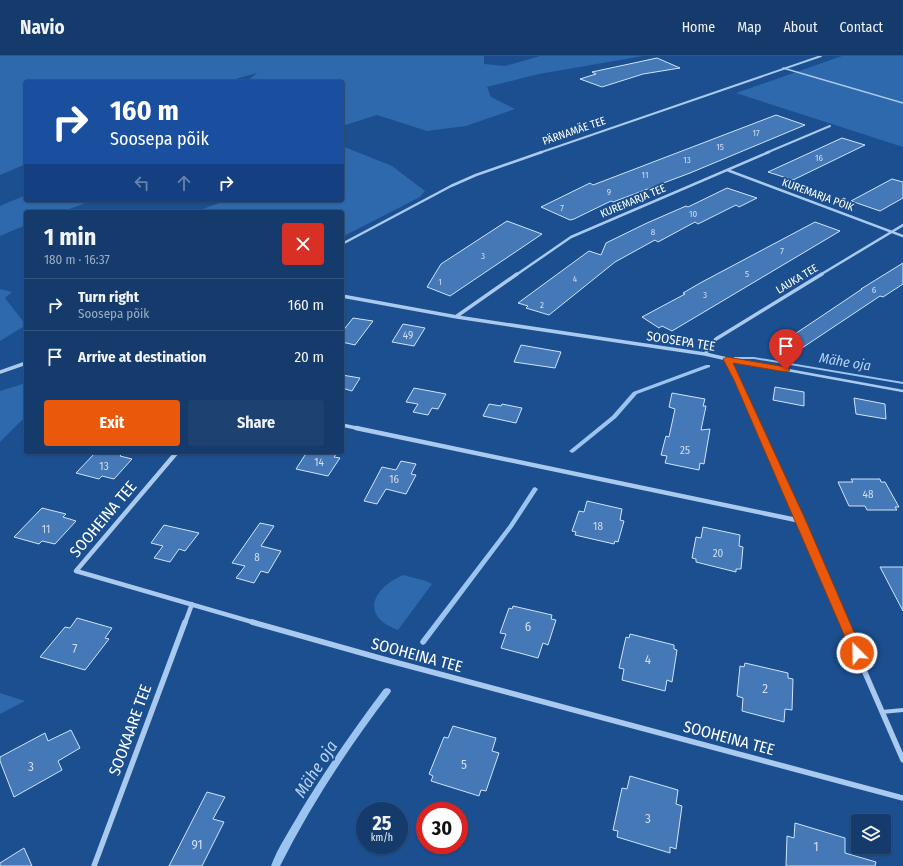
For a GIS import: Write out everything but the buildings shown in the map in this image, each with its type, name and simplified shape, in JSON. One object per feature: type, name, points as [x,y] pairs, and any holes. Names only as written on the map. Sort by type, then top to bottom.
[{"type":"street","name":"PÄRNAMÄE TEE","points":[[344,243],[451,186],[476,176],[821,56]]},
{"type":"street","name":"KUREMARJA TEE","points":[[457,316],[572,237],[830,126]]},
{"type":"street","name":"KUREMARJA PÕIK","points":[[727,170],[903,236]]},
{"type":"street","name":"LAUKA TEE","points":[[706,354],[716,339],[903,225]]},
{"type":"street","name":"SOOSEPA TEE","points":[[344,296],[457,316],[706,354],[727,359],[738,380],[801,521],[903,760]]},
{"type":"street","points":[[0,372],[24,364]]},
{"type":"street","points":[[344,425],[801,521]]},
{"type":"street","name":"SOOHEINA TEE","points":[[175,454],[76,571],[383,659],[903,798]]},
{"type":"street","name":"SOOKAARE TEE","points":[[94,866],[192,604]]},
{"type":"lane","points":[[783,68],[903,103]]},
{"type":"lane","points":[[727,359],[903,391]]},
{"type":"lane","points":[[882,712],[903,710]]},
{"type":"shaded area","points":[[0,56],[484,56],[484,64],[505,66],[540,56],[643,56],[539,74],[487,87],[491,97],[515,109],[466,126],[427,131],[377,115],[344,125],[344,80],[248,80],[257,73],[232,80],[24,80],[24,165],[0,175]]},
{"type":"shaded area","points":[[842,56],[903,56],[903,147],[736,93]]},
{"type":"shaded area","points":[[344,147],[392,166],[425,191],[420,197],[344,236],[344,210],[200,210],[222,202],[344,202]]},
{"type":"shaded area","points":[[24,196],[24,202],[88,202],[66,210],[24,210],[24,226],[0,236],[0,206]]},
{"type":"shaded area","points":[[0,289],[12,292],[5,298],[24,322],[24,326],[0,341]]},
{"type":"shaded area","points":[[24,384],[24,418],[0,442],[0,391]]},
{"type":"shaded area","points":[[403,575],[432,584],[398,630],[386,624],[378,617],[375,610],[375,602],[378,594],[384,587]]},
{"type":"shaded area","points":[[0,693],[25,701],[0,714]]},
{"type":"waterway","name":"Mähe oja","points":[[736,358],[754,358],[903,383]]},
{"type":"waterway","name":"Mähe oja","points":[[572,451],[614,417],[635,393],[708,366]]},
{"type":"waterway","name":"Mähe oja","points":[[423,642],[511,526],[535,489]]},
{"type":"waterway","name":"Mähe oja","points":[[275,866],[300,820],[341,754],[387,691]]},
{"type":"route","points":[[786,370],[727,359],[738,380],[801,521],[857,653]]}]
